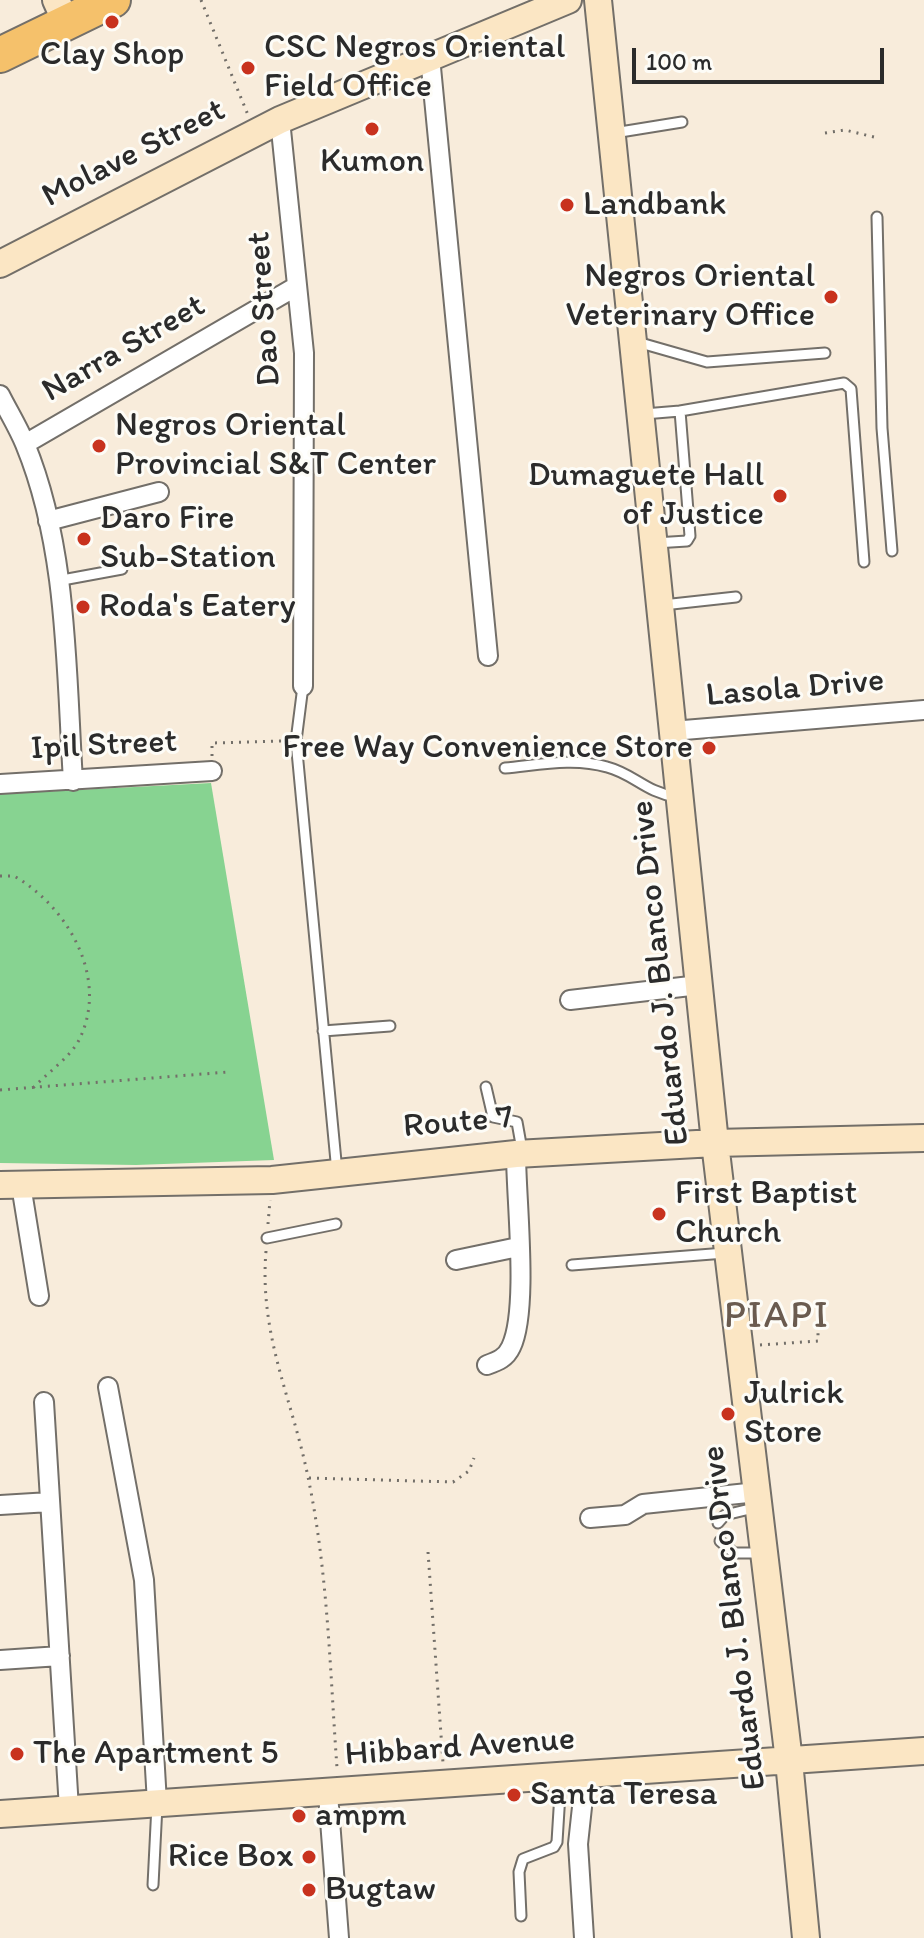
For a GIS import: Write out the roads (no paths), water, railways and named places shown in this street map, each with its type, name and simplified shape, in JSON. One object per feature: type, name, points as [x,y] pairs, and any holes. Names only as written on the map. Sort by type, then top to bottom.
[{"type":"highway","points":[[0,55],[60,10],[113,0]]},
{"type":"main road","name":"Molave Street","points":[[0,264],[280,120],[568,0]]},
{"type":"main road","name":"Eduardo J. Blanco Drive","points":[[598,0],[715,1143],[789,1761],[806,1938]]},
{"type":"main road","name":"Route 7","points":[[11,1185],[272,1180],[519,1154],[715,1143],[924,1138]]},
{"type":"main road","name":"Hibbard Avenue","points":[[0,1814],[924,1751]]},
{"type":"street","points":[[430,57],[488,656]]},
{"type":"street","name":"Dao Street","points":[[280,120],[304,353],[303,686]]},
{"type":"street","name":"Narra Street","points":[[25,444],[297,286]]},
{"type":"street","points":[[0,395],[25,444],[48,521],[63,621],[73,781]]},
{"type":"street","points":[[48,521],[159,492]]},
{"type":"street","name":"Lasola Drive","points":[[672,731],[924,710]]},
{"type":"street","name":"Ipil Street","points":[[0,784],[212,771]]},
{"type":"street","points":[[570,1000],[699,985]]},
{"type":"street","points":[[487,1365],[503,1359],[512,1345],[519,1307],[519,1154]]},
{"type":"street","points":[[11,1185],[39,1296]]},
{"type":"street","points":[[456,1260],[518,1247]]},
{"type":"street","points":[[108,1387],[144,1580],[157,1803]]},
{"type":"street","points":[[44,1402],[69,1809]]},
{"type":"street","points":[[590,1518],[625,1515],[643,1504],[758,1500]]},
{"type":"street","points":[[0,1505],[50,1502]]},
{"type":"street","points":[[0,1660],[60,1656]]},
{"type":"street","points":[[570,1777],[582,1807],[578,1844],[584,1938]]},
{"type":"street","points":[[333,1793],[339,1938]]},
{"type":"lane","points":[[614,133],[682,122]]},
{"type":"lane","points":[[877,217],[882,428],[892,551]]},
{"type":"lane","points":[[634,341],[707,362],[825,353]]},
{"type":"lane","points":[[641,414],[680,411],[849,385],[864,562]]},
{"type":"lane","points":[[653,543],[687,541],[690,536],[680,411]]},
{"type":"lane","points":[[57,581],[122,569]]},
{"type":"lane","points":[[659,606],[736,597]]},
{"type":"lane","points":[[303,686],[296,741],[337,1172]]},
{"type":"lane","points":[[505,768],[570,762],[606,767],[628,775],[646,789],[679,798]]},
{"type":"lane","points":[[323,1031],[390,1026]]},
{"type":"lane","points":[[486,1087],[493,1117],[516,1120],[520,1127],[519,1154]]},
{"type":"lane","points":[[267,1238],[336,1224]]},
{"type":"lane","points":[[572,1265],[728,1253]]},
{"type":"lane","points":[[718,1523],[725,1515],[758,1500]]},
{"type":"lane","points":[[720,1541],[734,1553],[764,1554]]},
{"type":"lane","points":[[521,1916],[521,1864],[529,1855],[554,1847],[557,1842],[570,1777]]},
{"type":"lane","points":[[153,1885],[157,1803]]},
{"type":"place","name":"Clay Shop","points":[[112,22]]},
{"type":"place","name":"CSC Negros Oriental Field Office","points":[[248,68]]},
{"type":"place","name":"Kumon","points":[[372,129]]},
{"type":"place","name":"Landbank","points":[[567,205]]},
{"type":"place","name":"Negros Oriental Veterinary Office","points":[[831,297]]},
{"type":"place","name":"Negros Oriental Provincial S&T Center","points":[[99,446]]},
{"type":"place","name":"Dumaguete Hall of Justice","points":[[780,496]]},
{"type":"place","name":"Daro Fire Sub-Station","points":[[84,539]]},
{"type":"place","name":"Roda's Eatery","points":[[83,607]]},
{"type":"place","name":"Free Way Convenience Store","points":[[709,748]]},
{"type":"place","name":"First Baptist Church","points":[[659,1214]]},
{"type":"place","name":"Julrick Store","points":[[728,1414]]},
{"type":"place","name":"The Apartment 5","points":[[17,1754]]},
{"type":"place","name":"Santa Teresa","points":[[514,1795]]},
{"type":"place","name":"ampm","points":[[299,1816]]},
{"type":"place","name":"Rice Box","points":[[309,1857]]},
{"type":"place","name":"Bugtaw","points":[[309,1890]]},
{"type":"district","name":"PIAPI","points":[[777,1317]]}]
